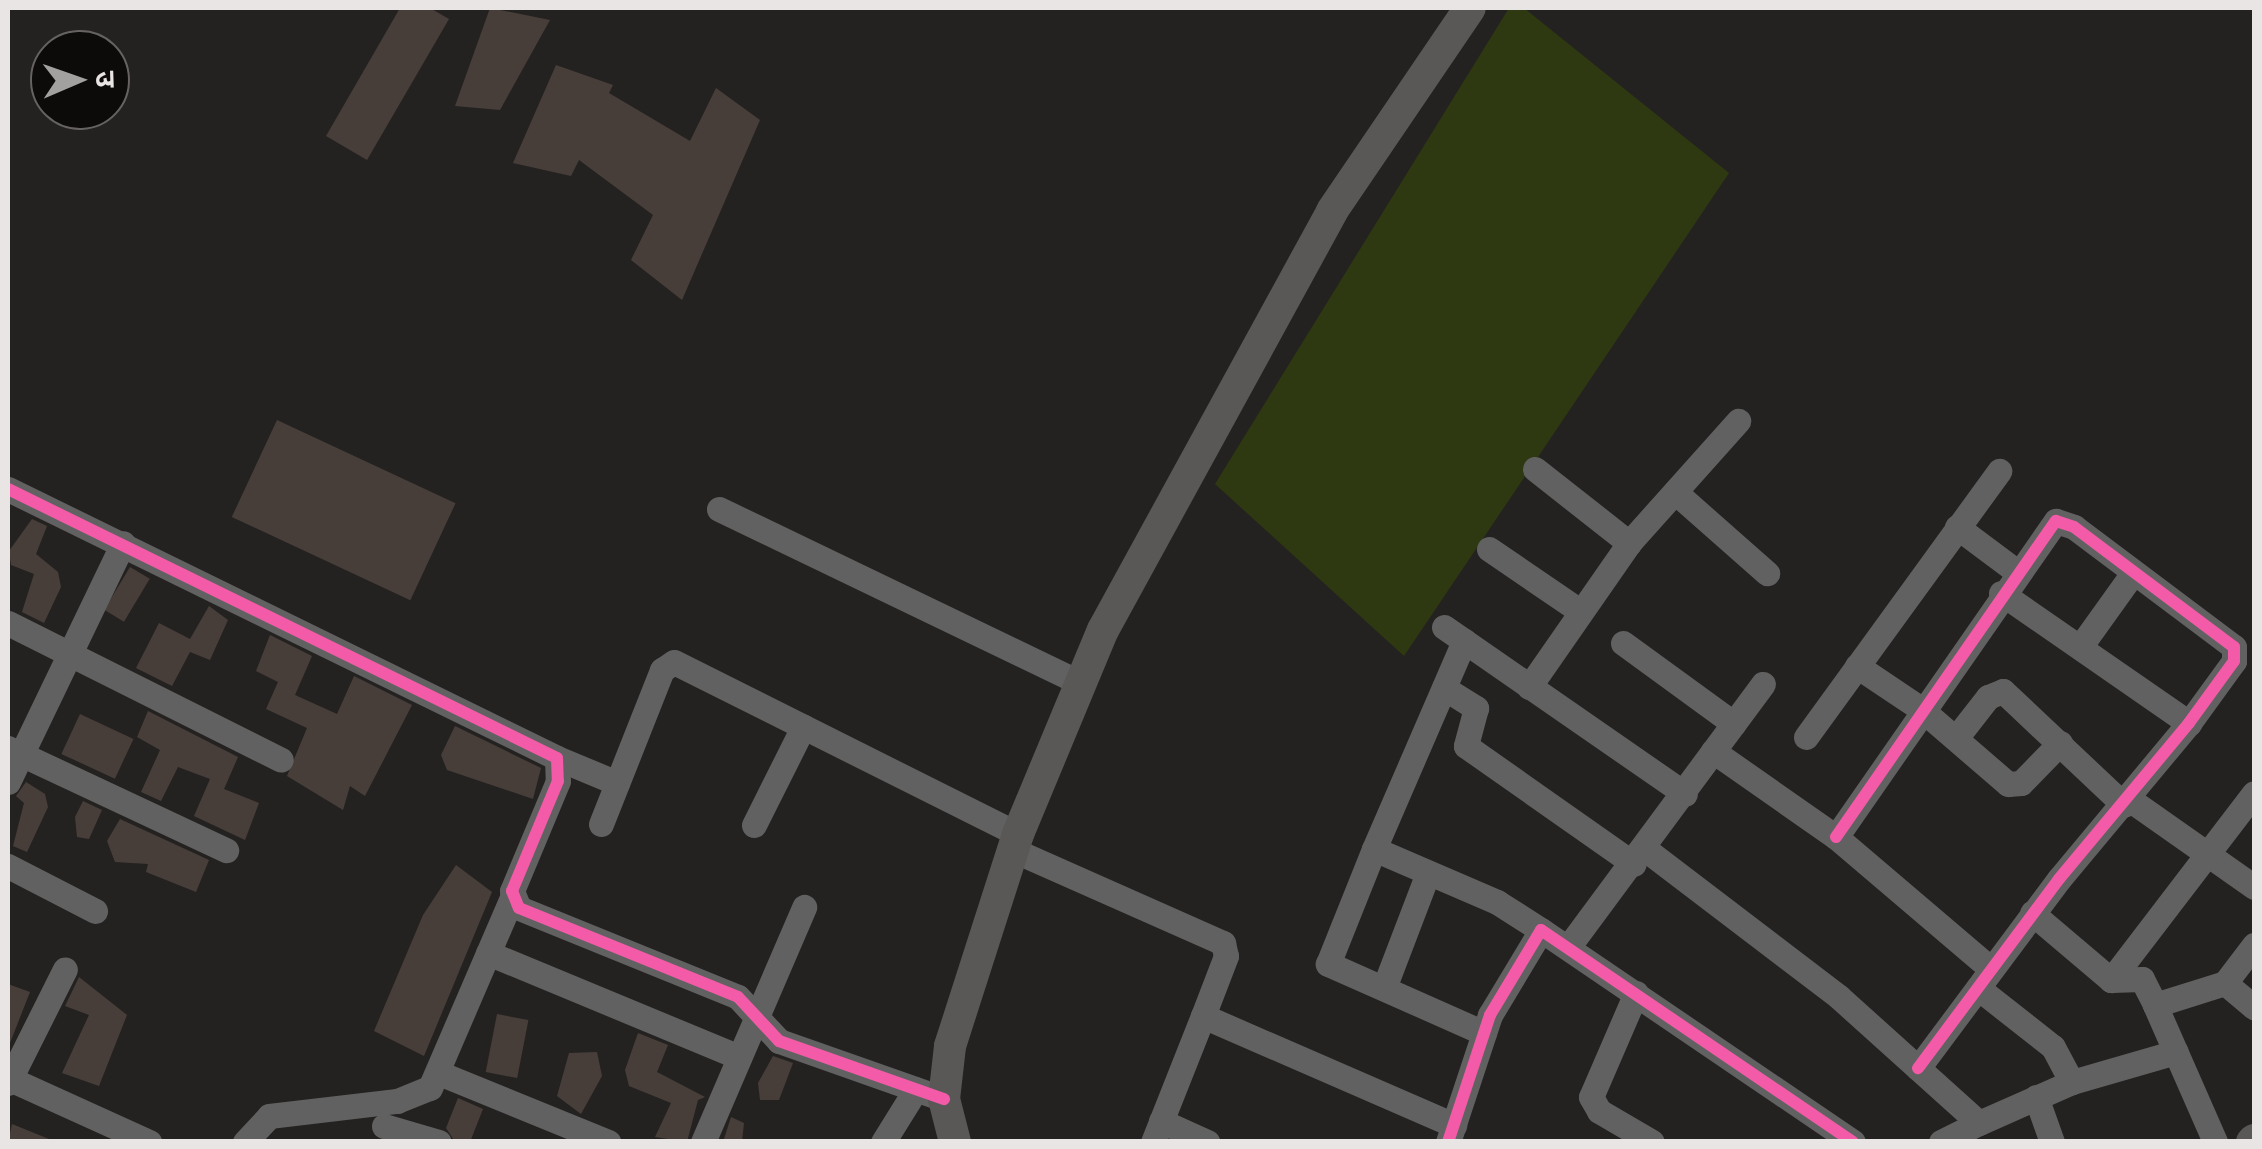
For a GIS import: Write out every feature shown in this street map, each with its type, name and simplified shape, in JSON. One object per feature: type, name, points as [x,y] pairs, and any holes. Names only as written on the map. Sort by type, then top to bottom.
[{"type":"main road","points":[[937,1142],[929,1094],[951,985],[1111,576],[1285,258],[1346,155],[1450,8]]},
{"type":"main road","points":[[1071,680],[1323,225],[1470,8]]},
{"type":"main road","points":[[929,1094],[954,1142]]},
{"type":"street","points":[[1529,688],[1629,544],[1738,420]]},
{"type":"street","points":[[1534,469],[1629,544]]},
{"type":"street","points":[[1806,737],[1999,471]]},
{"type":"street","points":[[8,489],[557,758],[617,783]]},
{"type":"street","points":[[1675,492],[1766,574]]},
{"type":"street","points":[[719,508],[1071,680]]},
{"type":"street","points":[[1836,836],[2048,526],[2066,521],[2234,647],[2234,661],[2189,724],[2032,913],[1918,1068]]},
{"type":"street","points":[[1957,527],[2008,582],[2080,647],[2189,724]]},
{"type":"street","points":[[8,782],[14,751],[123,543]]},
{"type":"street","points":[[1489,549],[1580,611]]},
{"type":"street","points":[[2080,647],[2133,573]]},
{"type":"street","points":[[8,623],[281,760]]},
{"type":"street","points":[[1484,1033],[1326,960],[1444,688],[1454,634],[1685,794]]},
{"type":"street","points":[[1623,644],[1734,724]]},
{"type":"street","points":[[601,824],[666,663],[683,665],[1223,943],[1226,956],[1157,1131],[1207,1142]]},
{"type":"street","points":[[1857,666],[1921,709],[2014,785],[2060,743]]},
{"type":"street","points":[[1569,946],[1640,856],[1763,684]]},
{"type":"street","points":[[1444,688],[1476,708],[1466,746],[1640,856],[1839,997],[1979,1123]]},
{"type":"street","points":[[1956,738],[1988,697],[2003,691],[2127,802],[2254,888]]},
{"type":"street","points":[[754,825],[803,727]]},
{"type":"street","points":[[14,751],[226,850]]},
{"type":"street","points":[[1714,751],[1836,836],[2053,1046],[2072,1082]]},
{"type":"street","points":[[245,1142],[269,1116],[407,1098],[430,1088],[558,782],[557,758]]},
{"type":"street","points":[[2111,980],[2211,856],[2254,793]]},
{"type":"street","points":[[1374,849],[1497,902],[1569,946],[1853,1142]]},
{"type":"street","points":[[8,866],[95,911]]},
{"type":"street","points":[[1384,988],[1428,873]]},
{"type":"street","points":[[510,900],[738,997],[779,1041],[929,1094],[883,1142]]},
{"type":"street","points":[[703,1142],[804,907]]},
{"type":"street","points":[[2032,913],[2111,980],[2142,979],[2215,1142]]},
{"type":"street","points":[[1203,1016],[1451,1133],[1484,1033],[1541,930]]},
{"type":"street","points":[[2155,1004],[2225,984],[2254,945]]},
{"type":"street","points":[[488,953],[739,1057]]},
{"type":"street","points":[[65,970],[9,1081],[149,1142]]},
{"type":"street","points":[[2225,984],[2254,1007]]},
{"type":"street","points":[[1636,992],[1591,1097],[1599,1111],[1652,1142]]},
{"type":"street","points":[[1941,1142],[2072,1082],[2176,1052]]},
{"type":"street","points":[[439,1072],[608,1142]]},
{"type":"street","points":[[2036,1097],[2052,1142]]},
{"type":"street","points":[[384,1126],[439,1142]]},
{"type":"green space","points":[[1509,8],[1524,8],[1729,173],[1404,656],[1215,484]]},
{"type":"building","points":[[400,8],[430,8],[449,19],[367,160],[326,136]]},
{"type":"building","points":[[490,8],[550,20],[500,110],[455,106]]},
{"type":"building","points":[[556,65],[613,85],[609,93],[690,141],[716,88],[760,120],[682,300],[631,260],[653,215],[579,160],[571,176],[513,163]]},
{"type":"building","points":[[277,420],[456,503],[410,600],[232,517]]},
{"type":"building","points":[[32,519],[47,526],[36,554],[58,572],[61,587],[44,623],[22,612],[34,574],[11,565],[9,551]]},
{"type":"building","points":[[130,567],[150,579],[124,622],[104,610]]},
{"type":"building","points":[[209,606],[228,620],[210,660],[190,652],[172,686],[136,668],[159,623],[190,639]]},
{"type":"building","points":[[270,635],[312,656],[295,695],[337,714],[354,676],[412,705],[365,796],[350,786],[343,810],[287,776],[307,728],[266,709],[278,682],[256,671]]},
{"type":"building","points":[[148,711],[238,757],[224,789],[259,803],[245,840],[194,816],[210,779],[178,767],[161,801],[141,792],[160,750],[137,737]]},
{"type":"building","points":[[80,714],[133,739],[115,779],[61,754]]},
{"type":"building","points":[[455,726],[541,768],[533,799],[447,770],[441,755]]},
{"type":"building","points":[[26,782],[45,794],[48,807],[27,852],[13,846],[24,803],[16,796]]},
{"type":"building","points":[[83,801],[102,810],[89,839],[77,837],[75,817]]},
{"type":"building","points":[[120,819],[209,860],[196,892],[146,872],[148,864],[115,862],[107,841]]},
{"type":"building","points":[[456,865],[492,892],[424,1056],[374,1031],[423,915]]},
{"type":"building","points":[[79,977],[127,1015],[99,1086],[62,1073],[89,1015],[65,1006]]},
{"type":"building","points":[[8,984],[30,992],[8,1048]]},
{"type":"building","points":[[497,1014],[528,1020],[517,1078],[486,1072]]},
{"type":"building","points":[[638,1033],[668,1045],[657,1072],[705,1097],[698,1100],[687,1142],[655,1137],[671,1103],[629,1086],[625,1070]]},
{"type":"building","points":[[597,1052],[602,1076],[581,1114],[557,1096],[569,1053]]},
{"type":"building","points":[[773,1056],[793,1063],[779,1100],[760,1100],[758,1083]]},
{"type":"building","points":[[458,1098],[483,1109],[470,1142],[455,1142],[446,1128]]},
{"type":"building","points":[[731,1117],[744,1123],[742,1142],[723,1142]]},
{"type":"building","points":[[12,1124],[54,1141],[54,1142],[8,1142]]},
{"type":"cycle path","points":[[8,489],[557,758],[558,781],[512,891],[519,908],[738,997],[779,1041],[944,1099]]},
{"type":"cycle path","points":[[1836,837],[2056,521],[2074,527],[2234,647],[2234,661],[2189,723],[2059,879],[1918,1068]]},
{"type":"cycle path","points":[[1448,1142],[1490,1015],[1541,930],[1853,1142]]}]
